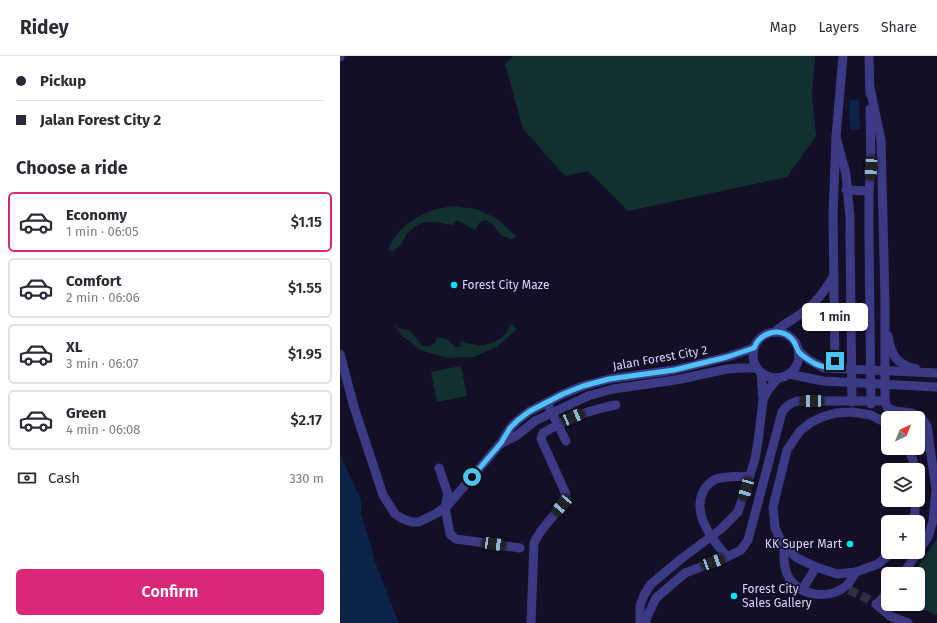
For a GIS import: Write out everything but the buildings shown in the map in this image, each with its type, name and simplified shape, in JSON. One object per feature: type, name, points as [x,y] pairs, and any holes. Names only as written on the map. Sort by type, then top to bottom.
[{"type":"street","points":[[835,368],[833,214],[836,137],[843,56]]},
{"type":"street","points":[[869,56],[871,168],[869,191],[869,237],[872,415]]},
{"type":"street","points":[[870,88],[881,140],[885,301],[885,401],[887,407],[895,411],[912,413],[921,417],[927,426],[936,490],[932,521],[928,537],[925,542]]},
{"type":"street","points":[[836,137],[846,174],[846,190],[850,218],[852,407]]},
{"type":"street","points":[[846,190],[869,191]]},
{"type":"street","name":"Jalan Forest City 2","points":[[501,443],[510,428],[530,411],[563,394],[583,386],[609,379],[674,370],[727,357],[754,348],[760,339],[770,333],[775,332],[786,322],[806,310],[818,298],[834,276]]},
{"type":"street","points":[[885,301],[889,338],[894,356],[908,367],[937,373]]},
{"type":"street","points":[[763,400],[768,390],[778,378],[789,374],[794,370],[797,364],[799,352],[797,345],[788,335],[775,332]]},
{"type":"street","points":[[640,623],[640,606],[644,595],[651,584],[721,529],[738,512],[750,476],[758,442],[763,400],[759,370],[753,358],[754,348]]},
{"type":"street","points":[[799,352],[818,366],[824,368],[937,373]]},
{"type":"street","points":[[340,354],[354,407],[383,495],[389,505],[399,516],[412,522],[419,522],[437,514],[445,507],[501,443]]},
{"type":"street","name":"Jalan Forest City 2","points":[[501,443],[516,436],[535,421],[552,412],[588,396],[613,389],[676,380],[727,369],[759,370],[771,378],[778,378]]},
{"type":"street","points":[[789,374],[823,380],[937,386]]},
{"type":"street","points":[[646,623],[646,619],[656,598],[685,573],[741,550],[748,540],[782,412],[785,407],[791,402],[797,401],[885,401]]},
{"type":"street","points":[[547,402],[566,441]]},
{"type":"street","points":[[531,623],[534,543],[538,533],[562,505],[566,494],[541,439],[543,433],[582,413],[616,405]]},
{"type":"street","points":[[881,420],[852,407],[822,417],[810,423],[800,431],[787,450],[773,507],[775,528],[784,547],[797,558],[816,568],[837,574],[856,572],[878,564],[884,559]]},
{"type":"street","points":[[439,468],[448,494],[445,507],[450,534],[456,539],[520,548]]},
{"type":"street","points":[[727,557],[711,537],[701,514],[699,505],[704,489],[715,480],[750,476]]},
{"type":"street","points":[[784,547],[784,564],[790,578],[802,590],[817,595],[833,593],[845,589],[856,572]]},
{"type":"street","points":[[802,590],[816,568]]},
{"type":"street","points":[[881,600],[878,606],[881,608]]},
{"type":"street","points":[[884,611],[890,616],[908,623]]},
{"type":"green space","points":[[513,56],[815,56],[812,95],[816,136],[787,177],[628,211],[588,171],[565,176],[523,129],[505,64]]},
{"type":"green space","points":[[452,206],[477,209],[499,220],[517,237],[511,239],[501,235],[493,225],[486,220],[480,222],[475,230],[457,220],[453,225],[428,222],[417,225],[411,229],[405,236],[403,242],[394,252],[388,250],[399,232],[415,218],[434,210]]},
{"type":"green space","points":[[511,324],[517,329],[498,346],[474,357],[448,358],[423,351],[402,336],[395,326],[401,329],[410,330],[422,346],[430,346],[435,342],[437,337],[446,339],[456,347],[460,347],[461,341],[480,345],[496,341],[507,333]]},
{"type":"green space","points":[[461,366],[467,396],[437,402],[431,372]]},
{"type":"green space","points":[[937,539],[937,615],[925,610],[925,567],[918,567],[923,559],[925,559],[925,556]]},
{"type":"water","points":[[849,100],[859,100],[860,129],[850,130]]},
{"type":"water","points":[[340,454],[361,500],[361,515],[374,559],[399,623],[340,623]]},
{"type":"tunnel","points":[[849,590],[876,604]]},
{"type":"place","name":"Forest City Maze","points":[[454,285]]},
{"type":"place","name":"KK Super Mart","points":[[850,544]]},
{"type":"place","name":"Forest City Sales Gallery","points":[[734,596]]},
{"type":"route","points":[[472,477],[501,443],[510,428],[518,420],[530,411],[563,394],[583,386],[609,379],[674,370],[727,357],[754,348],[756,343],[764,335],[775,332],[788,335],[797,345],[799,352],[818,366],[824,368],[835,368],[835,361]]}]
